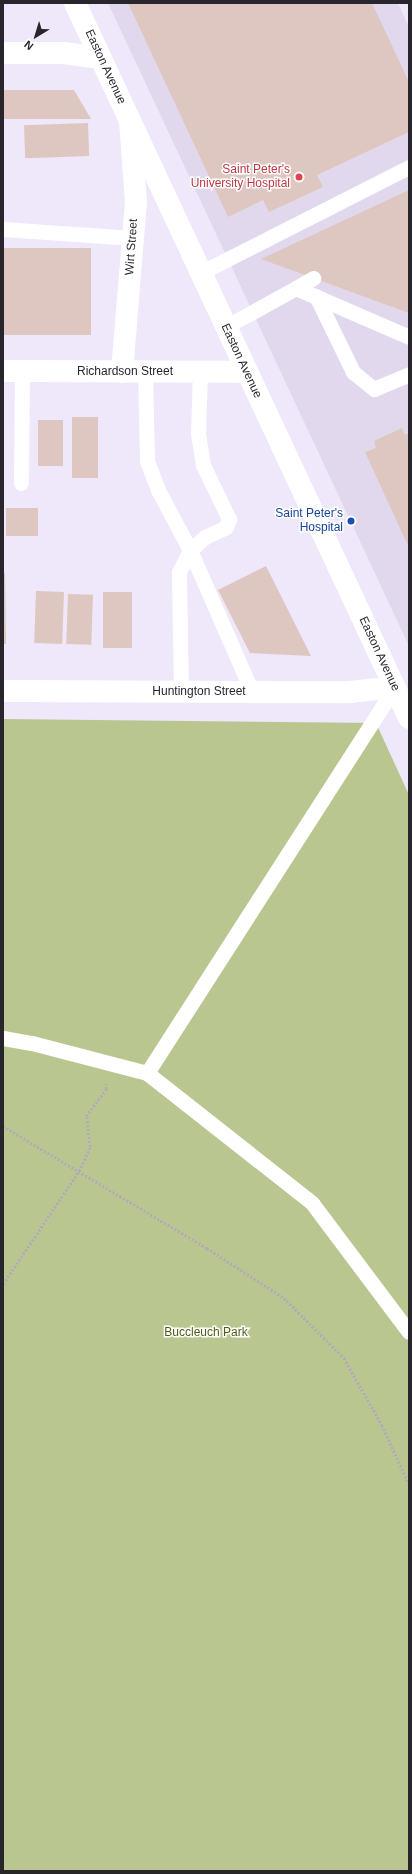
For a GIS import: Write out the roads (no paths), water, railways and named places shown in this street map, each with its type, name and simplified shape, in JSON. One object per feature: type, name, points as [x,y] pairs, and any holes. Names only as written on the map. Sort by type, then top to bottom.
[{"type":"street","name":"Easton Avenue","points":[[75,3],[246,372],[409,718]]},
{"type":"street","points":[[3,53],[64,53],[101,58]]},
{"type":"street","name":"Wirt Street","points":[[122,372],[136,203],[130,122]]},
{"type":"street","name":"Richardson Street","points":[[12,371],[246,372]]},
{"type":"street","name":"Huntington Street","points":[[3,691],[350,692],[395,687]]},
{"type":"lane","points":[[200,273],[409,167]]},
{"type":"lane","points":[[3,229],[133,238]]},
{"type":"lane","points":[[225,327],[313,278]]},
{"type":"lane","points":[[296,288],[409,337]]},
{"type":"lane","points":[[316,296],[353,372],[374,389],[409,374]]},
{"type":"lane","points":[[12,371],[21,483]]},
{"type":"lane","points":[[145,372],[147,461],[158,490],[190,550],[252,692]]},
{"type":"lane","points":[[181,692],[179,572],[190,550],[205,537],[226,527],[229,519],[203,465],[198,432],[200,372]]},
{"type":"lane","points":[[147,1073],[395,687]]},
{"type":"lane","points":[[3,1038],[32,1043],[147,1073],[312,1204],[409,1332]]},
{"type":"place","name":"Saint Peter's University Hospital","points":[[299,177]]},
{"type":"place","name":"Saint Peter's Hospital","points":[[351,521]]},
{"type":"park label","name":"Buccleuch Park","points":[[206,1333]]}]
